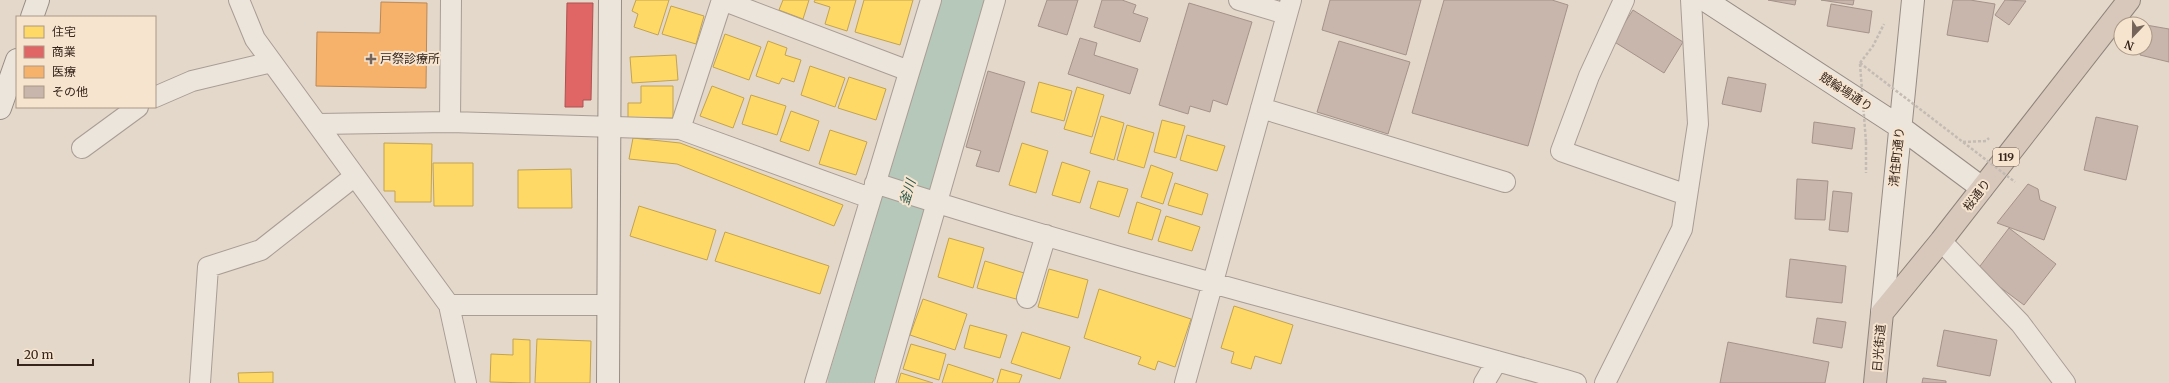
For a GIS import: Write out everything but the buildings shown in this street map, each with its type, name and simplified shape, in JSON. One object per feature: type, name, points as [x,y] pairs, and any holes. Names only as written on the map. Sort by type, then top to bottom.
[{"type":"highway","name":"桜通り","points":[[1882,313],[1941,241],[2129,0]]},
{"type":"highway","name":"日光街道","points":[[1875,383],[1882,313]]},
{"type":"street","points":[[32,16],[38,0]]},
{"type":"street","points":[[239,0],[255,39],[449,305],[466,383]]},
{"type":"street","points":[[450,0],[450,122]]},
{"type":"street","points":[[608,383],[610,0]]},
{"type":"street","points":[[680,129],[722,0],[909,71]]},
{"type":"street","points":[[815,383],[930,0]]},
{"type":"street","points":[[885,383],[996,0]]},
{"type":"street","points":[[1185,383],[1288,7],[1239,0]]},
{"type":"street","points":[[1624,0],[1589,76],[1561,151],[1687,195]]},
{"type":"street","points":[[1605,383],[1682,229],[1698,124],[1691,0]]},
{"type":"street","name":"競輪場通り","points":[[1705,0],[1900,127],[1982,188]]},
{"type":"street","name":"清住町通り","points":[[1882,313],[1913,0]]},
{"type":"street","points":[[156,97],[192,81],[272,62]]},
{"type":"street","points":[[0,108],[16,63]]},
{"type":"street","points":[[82,148],[137,108]]},
{"type":"street","points":[[1260,108],[1505,182]]},
{"type":"street","points":[[317,124],[450,122],[680,129],[873,191],[937,203],[1212,283],[1576,383]]},
{"type":"street","points":[[200,383],[208,267],[261,250],[355,176]]},
{"type":"street","points":[[1027,298],[1046,235]]},
{"type":"street","points":[[1941,241],[2020,323],[2065,383]]},
{"type":"street","points":[[449,305],[609,305]]},
{"type":"street","points":[[1484,383],[1498,361]]},
{"type":"path","points":[[1866,173],[1860,63],[1873,46],[1884,24]]},
{"type":"path","points":[[1860,63],[2015,182]]},
{"type":"path","points":[[1963,142],[1986,141],[1990,136]]},
{"type":"shaded area","points":[[942,0],[974,0],[922,175],[893,167]]},
{"type":"shaded area","points":[[883,203],[913,211],[860,383],[829,383]]},
{"type":"waterway","name":"釜川","points":[[850,383],[965,0]]},
{"type":"place","name":"戸祭診療所","points":[[371,59]]}]
